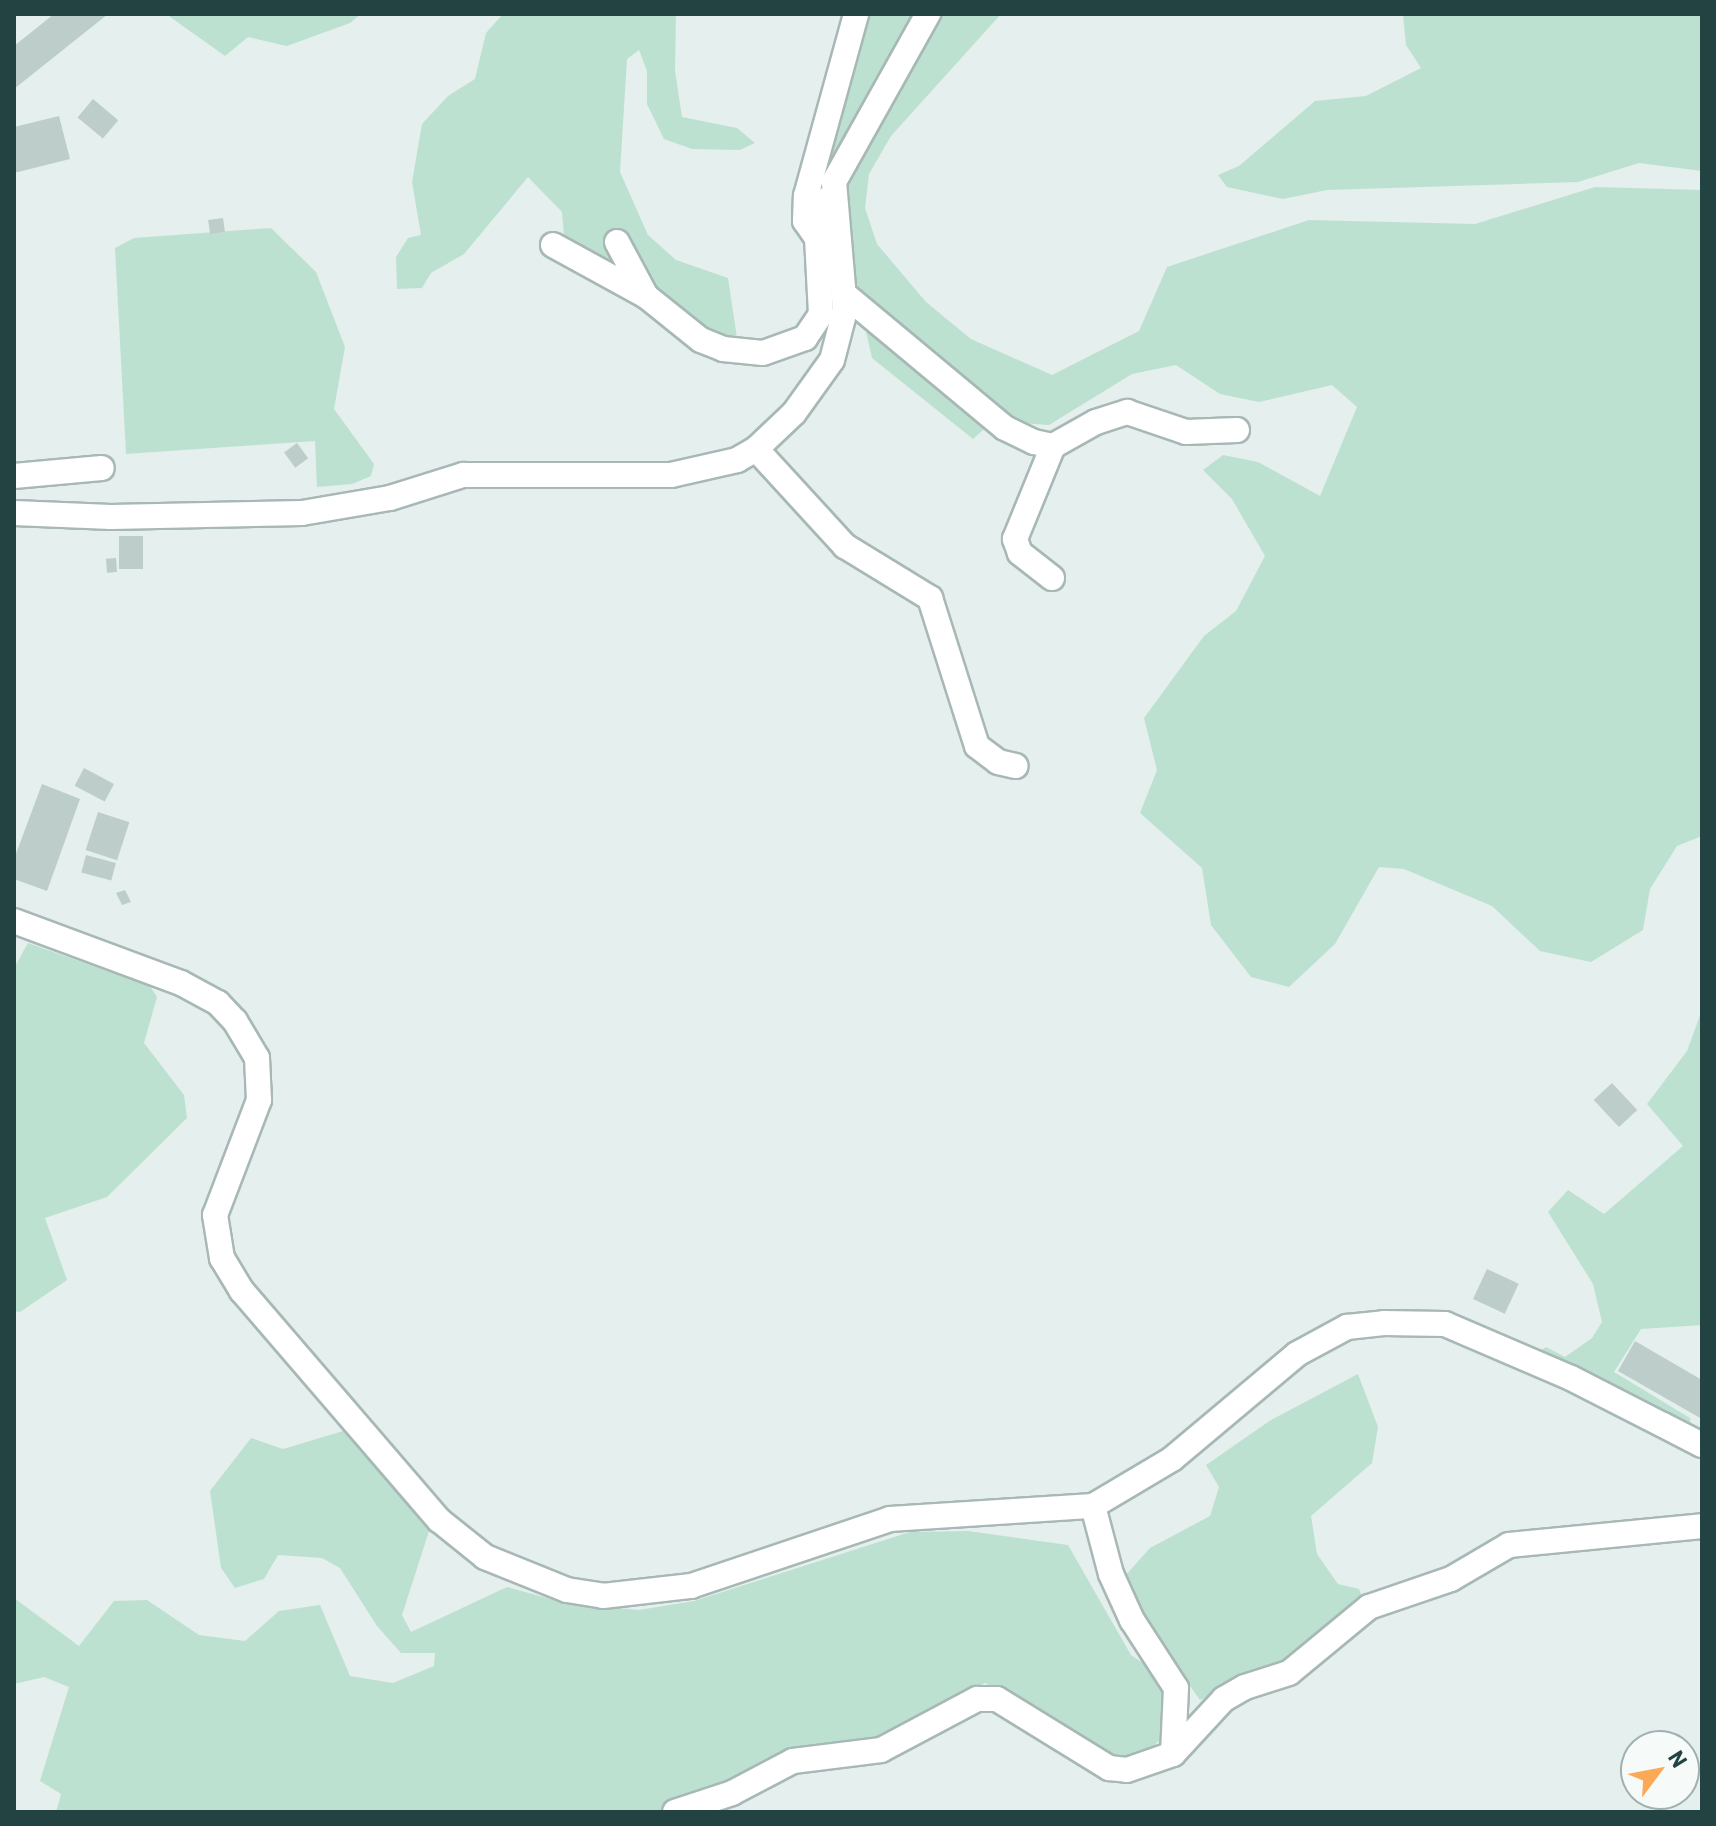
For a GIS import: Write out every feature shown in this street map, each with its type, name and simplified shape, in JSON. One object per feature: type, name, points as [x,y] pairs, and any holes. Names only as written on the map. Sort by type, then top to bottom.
[{"type":"street","points":[[817,238],[805,221],[806,196],[856,14]]},
{"type":"street","points":[[553,245],[646,296],[682,330],[712,345],[739,352],[782,349],[805,338],[821,314],[817,238],[834,182],[928,14]]},
{"type":"street","points":[[14,513],[111,517],[302,513],[390,498],[463,475],[671,475],[708,469],[756,449],[794,413],[832,360],[841,338],[844,294],[834,182]]},
{"type":"street","points":[[617,242],[646,296]]},
{"type":"street","points":[[844,294],[1005,428],[1053,446]]},
{"type":"street","points":[[1052,578],[1020,553],[1015,539],[1053,446],[1127,412],[1186,432],[1237,430]]},
{"type":"street","points":[[756,449],[845,546],[930,598],[977,746],[998,762],[1016,766]]},
{"type":"street","points":[[14,476],[102,468]]},
{"type":"street","points":[[14,921],[181,983],[218,1003],[235,1021],[257,1058],[259,1100],[215,1215],[222,1258],[242,1291],[439,1520],[485,1557],[567,1590],[603,1596],[653,1592],[734,1573],[890,1519],[1093,1506],[1163,1466],[1297,1354],[1347,1327],[1384,1323],[1445,1324],[1571,1378],[1702,1445]]},
{"type":"street","points":[[1093,1506],[1111,1574],[1132,1620],[1176,1688],[1173,1754]]},
{"type":"street","points":[[675,1812],[732,1793],[793,1761],[881,1750],[977,1699],[997,1699],[1109,1768],[1127,1770],[1173,1754],[1224,1699],[1245,1687],[1289,1673],[1356,1615],[1451,1579],[1509,1545],[1702,1526]]},
{"type":"green space","points":[[166,14],[361,14],[350,23],[287,46],[248,37],[225,56]]},
{"type":"green space","points":[[503,14],[676,14],[675,71],[682,117],[737,128],[755,143],[740,150],[692,149],[664,139],[647,104],[647,71],[639,50],[627,59],[620,172],[648,235],[676,260],[728,278],[737,338],[702,331],[639,293],[564,236],[562,212],[528,177],[464,254],[431,273],[422,288],[397,289],[396,257],[408,238],[421,235],[412,182],[422,124],[448,96],[475,79],[486,33]]},
{"type":"green space","points":[[870,14],[917,14],[887,79],[828,168],[834,119]]},
{"type":"green space","points":[[943,14],[1001,14],[891,136],[869,174],[865,208],[877,244],[926,302],[971,339],[1052,375],[1139,331],[1167,267],[1309,220],[1475,224],[1595,187],[1702,190],[1702,836],[1677,846],[1650,889],[1643,930],[1591,962],[1540,951],[1492,906],[1404,869],[1379,867],[1335,944],[1289,987],[1251,977],[1211,925],[1202,868],[1140,813],[1157,770],[1144,718],[1204,636],[1236,611],[1265,556],[1232,499],[1203,470],[1223,455],[1258,462],[1320,496],[1357,407],[1332,385],[1259,402],[1220,394],[1176,365],[1132,374],[1049,425],[993,421],[973,439],[872,358],[860,305],[842,256],[836,183]]},
{"type":"green space","points":[[1403,14],[1702,14],[1702,171],[1639,163],[1578,182],[1327,190],[1283,199],[1227,187],[1218,175],[1239,166],[1315,101],[1366,96],[1421,68],[1406,45]]},
{"type":"green space","points":[[271,228],[316,272],[345,347],[334,409],[374,464],[371,476],[352,484],[317,487],[315,441],[126,454],[115,248],[134,238]]},
{"type":"green space","points":[[28,943],[150,986],[157,997],[144,1043],[184,1095],[187,1118],[107,1197],[45,1218],[67,1280],[20,1312],[14,1311],[14,968]]},
{"type":"green space","points":[[1702,1010],[1702,1325],[1641,1329],[1614,1372],[1690,1418],[1691,1428],[1539,1352],[1546,1347],[1565,1357],[1592,1338],[1602,1322],[1593,1284],[1548,1212],[1568,1190],[1604,1214],[1683,1146],[1647,1104],[1687,1051]]},
{"type":"green space","points":[[1358,1374],[1378,1427],[1372,1463],[1311,1516],[1317,1554],[1338,1584],[1359,1589],[1365,1605],[1301,1656],[1200,1700],[1142,1619],[1125,1576],[1150,1548],[1210,1516],[1219,1487],[1206,1465],[1271,1420]]},
{"type":"green space","points":[[343,1431],[430,1528],[402,1615],[411,1632],[507,1587],[565,1603],[639,1610],[694,1601],[910,1532],[968,1531],[1068,1545],[1131,1655],[1146,1665],[1167,1694],[1163,1737],[1144,1755],[1124,1760],[1104,1758],[1053,1719],[985,1683],[878,1744],[659,1812],[56,1812],[61,1794],[40,1781],[69,1687],[44,1677],[14,1684],[14,1598],[79,1646],[114,1601],[147,1600],[199,1635],[245,1641],[279,1611],[320,1605],[350,1676],[393,1683],[434,1666],[435,1653],[401,1653],[377,1626],[340,1568],[322,1558],[278,1555],[264,1579],[235,1588],[221,1568],[210,1491],[251,1438],[283,1449]]},
{"type":"building","points":[[54,14],[108,14],[14,89],[14,46]]},
{"type":"building","points":[[93,99],[118,120],[103,139],[78,117]]},
{"type":"building","points":[[59,116],[70,159],[14,173],[14,127]]},
{"type":"building","points":[[223,218],[225,232],[210,234],[208,220]]},
{"type":"building","points":[[297,443],[308,458],[295,468],[284,452]]},
{"type":"building","points":[[119,536],[143,536],[143,569],[119,569]]},
{"type":"building","points":[[116,558],[117,572],[107,573],[106,559]]},
{"type":"building","points":[[84,768],[114,784],[105,802],[75,786]]},
{"type":"building","points":[[42,784],[80,799],[47,891],[14,879],[14,859]]},
{"type":"building","points":[[98,812],[129,822],[117,860],[86,850]]},
{"type":"building","points":[[86,855],[116,863],[111,880],[81,872]]},
{"type":"building","points":[[125,890],[131,902],[122,905],[116,893]]},
{"type":"building","points":[[1612,1083],[1637,1110],[1619,1127],[1594,1100]]},
{"type":"building","points":[[1487,1269],[1519,1284],[1505,1314],[1473,1299]]},
{"type":"building","points":[[1635,1341],[1702,1380],[1702,1419],[1618,1371]]}]
